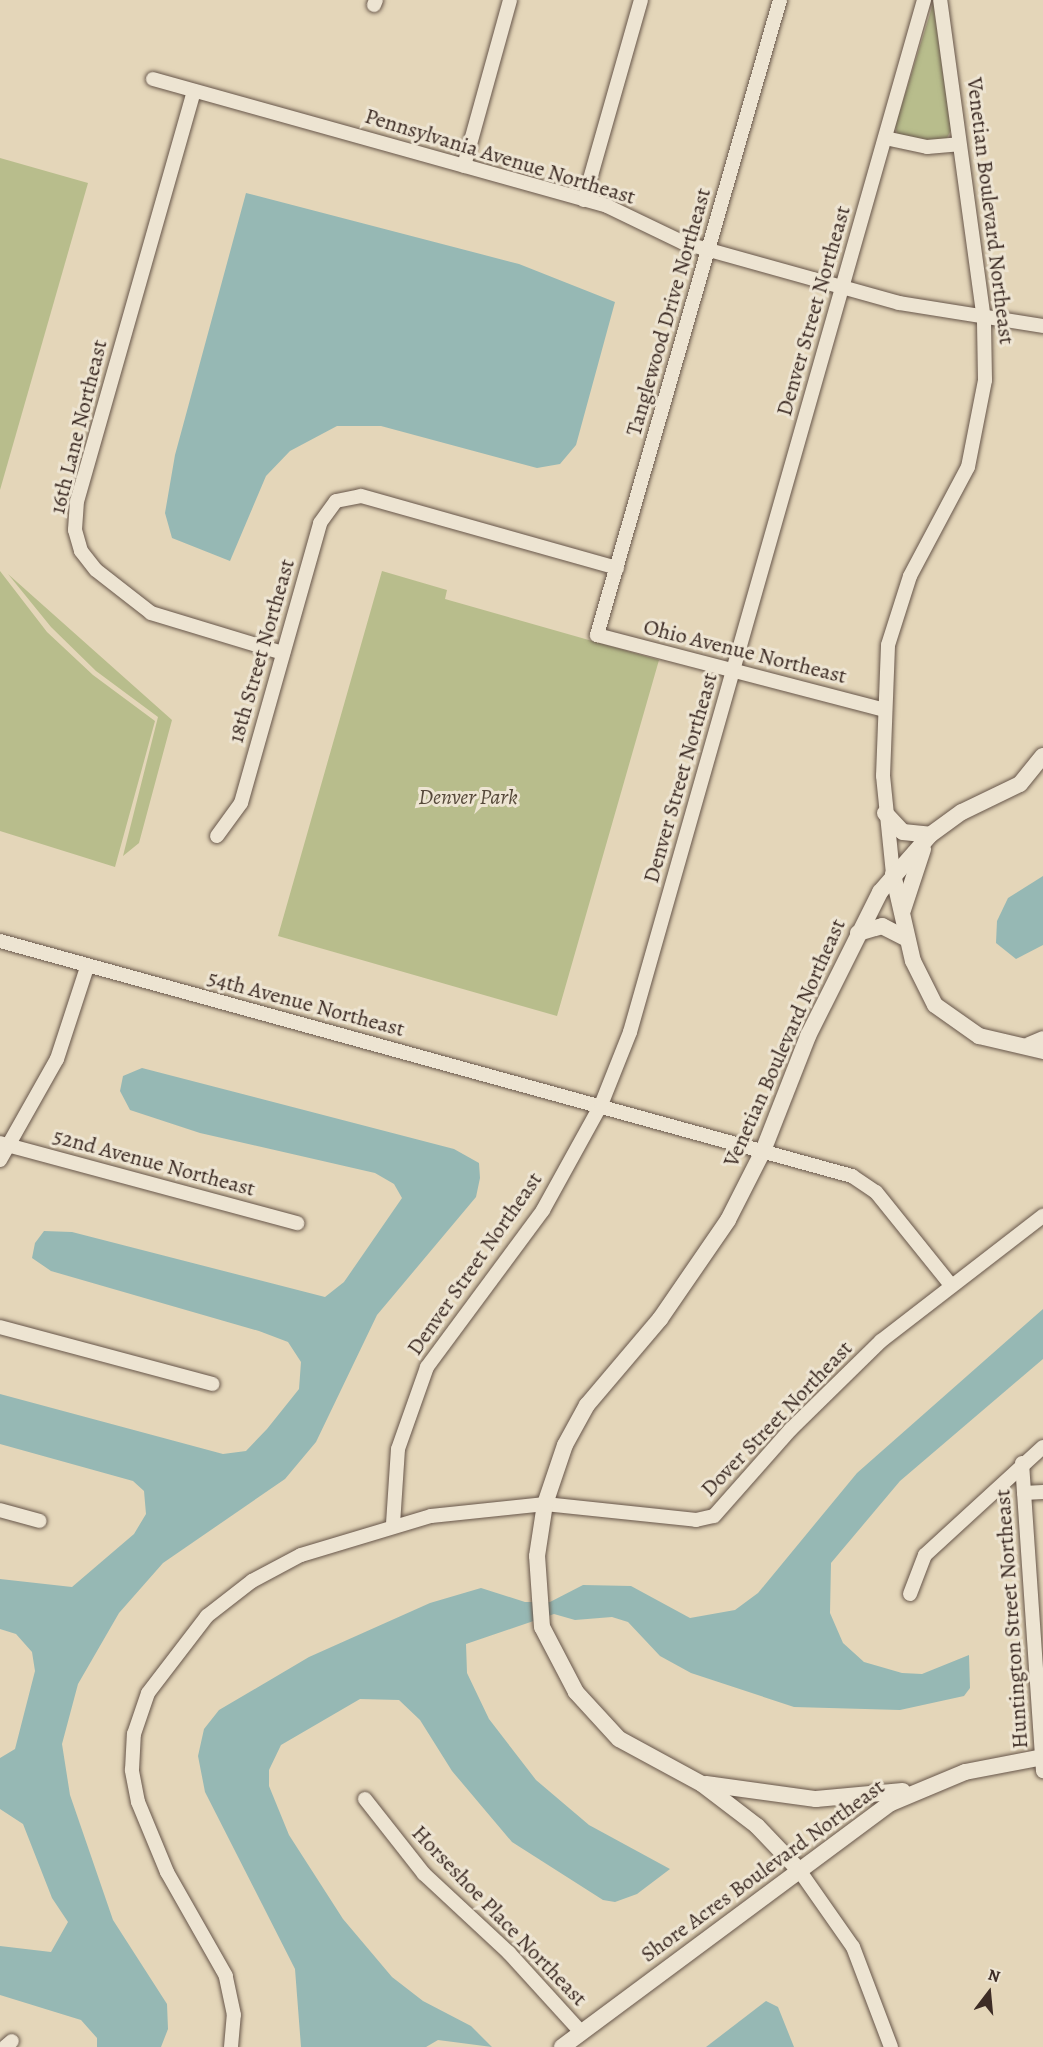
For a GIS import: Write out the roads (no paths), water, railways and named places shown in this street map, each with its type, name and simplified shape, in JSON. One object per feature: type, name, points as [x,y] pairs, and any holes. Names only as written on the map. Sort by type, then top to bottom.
[{"type":"street","points":[[464,166],[510,0]]},
{"type":"street","points":[[584,200],[641,0]]},
{"type":"street","name":"Tanglewood Drive Northeast","points":[[597,635],[780,0]]},
{"type":"street","name":"Denver Street Northeast","points":[[393,1524],[398,1449],[427,1367],[543,1210],[601,1105],[630,1032],[924,0]]},
{"type":"street","name":"Venetian Boulevard Northeast","points":[[891,2047],[853,1947],[799,1870],[757,1826],[702,1784],[619,1739],[576,1692],[542,1627],[537,1593],[545,1504],[580,1416],[689,1280],[763,1151],[808,1036],[858,933],[893,874],[885,813],[882,709],[888,645],[901,598],[950,507],[974,448],[983,403],[984,320],[940,0]]},
{"type":"street","name":"Pennsylvania Avenue Northeast","points":[[153,79],[584,200],[710,249],[843,287],[984,320],[1043,326]]},
{"type":"street","name":"16th Lane Northeast","points":[[194,91],[77,501],[75,530],[81,550],[96,570],[151,613],[283,653]]},
{"type":"street","points":[[885,138],[927,147],[959,144]]},
{"type":"street","name":"18th Street Northeast","points":[[217,836],[241,803],[324,514],[336,501],[361,496],[617,568]]},
{"type":"street","name":"Ohio Avenue Northeast","points":[[597,635],[734,668],[882,709]]},
{"type":"street","points":[[1038,1044],[979,1036],[943,1013],[919,979],[906,938],[893,874],[930,835],[962,812],[1020,784],[1043,756]]},
{"type":"street","points":[[885,813],[903,832],[930,835]]},
{"type":"street","points":[[902,916],[914,867],[930,835]]},
{"type":"street","points":[[858,933],[882,926],[906,938]]},
{"type":"street","name":"54th Avenue Northeast","points":[[0,941],[87,967],[601,1105],[763,1151],[869,1185],[950,1284]]},
{"type":"street","points":[[0,1160],[4,1144],[57,1059],[87,967]]},
{"type":"street","name":"52nd Avenue Northeast","points":[[4,1144],[297,1223]]},
{"type":"street","name":"Dover Street Northeast","points":[[231,2047],[234,2015],[226,1976],[167,1872],[138,1802],[132,1752],[139,1714],[161,1671],[190,1634],[252,1581],[301,1555],[393,1524],[461,1510],[545,1504],[696,1521],[714,1516],[830,1390],[950,1284],[1043,1216]]},
{"type":"street","points":[[0,1327],[212,1384]]},
{"type":"street","points":[[910,1594],[925,1555],[1022,1463],[1043,1447]]},
{"type":"street","name":"Huntington Street Northeast","points":[[1022,1463],[1038,1625],[1043,1761]]},
{"type":"street","points":[[1024,1493],[1043,1492]]},
{"type":"street","points":[[0,1510],[40,1521]]},
{"type":"street","name":"Shore Acres Boulevard Northeast","points":[[562,2047],[891,1803],[921,1788],[965,1772],[1043,1761]]},
{"type":"street","name":"Venetian Boulevard Northeast","points":[[702,1784],[816,1799],[921,1788]]},
{"type":"street","name":"Horseshoe Place Northeast","points":[[365,1799],[424,1874],[509,1953],[581,2032]]},
{"type":"water","points":[[246,193],[519,264],[615,302],[576,445],[560,464],[537,468],[381,426],[337,426],[290,451],[266,476],[230,561],[172,538],[165,513],[175,455]]},
{"type":"water","points":[[1043,876],[1043,945],[1016,959],[996,943],[997,921],[1008,898]]},
{"type":"water","points":[[142,1068],[454,1149],[479,1163],[480,1178],[476,1197],[377,1315],[316,1442],[285,1479],[163,1563],[119,1613],[78,1684],[62,1744],[70,1795],[113,1920],[167,2004],[168,2029],[161,2047],[97,2047],[97,2038],[81,2020],[0,1995],[0,1946],[51,1952],[68,1922],[52,1898],[23,1824],[0,1809],[0,1758],[15,1749],[35,1671],[32,1652],[16,1634],[0,1629],[0,1579],[72,1587],[134,1534],[146,1514],[144,1491],[133,1481],[0,1444],[0,1394],[223,1454],[246,1451],[267,1429],[299,1389],[301,1362],[288,1342],[259,1331],[51,1271],[32,1258],[35,1243],[44,1231],[72,1232],[325,1297],[344,1282],[402,1198],[394,1184],[375,1173],[200,1133],[130,1110],[120,1091],[123,1076]]},
{"type":"water","points":[[1043,1309],[1043,1359],[900,1481],[831,1563],[830,1613],[843,1643],[864,1662],[902,1673],[922,1674],[969,1655],[970,1688],[964,1696],[900,1710],[794,1707],[691,1673],[660,1656],[628,1622],[612,1617],[575,1620],[554,1614],[466,1644],[467,1673],[489,1719],[536,1780],[589,1825],[670,1869],[637,1894],[615,1902],[603,1900],[512,1842],[452,1771],[420,1720],[399,1700],[360,1699],[281,1745],[269,1770],[269,1786],[289,1835],[343,1919],[392,1977],[423,2001],[471,2026],[492,2047],[438,2040],[426,2047],[301,2047],[295,1969],[205,1792],[198,1756],[204,1729],[219,1710],[309,1657],[430,1603],[481,1588],[525,1602],[550,1602],[583,1585],[631,1586],[690,1618],[735,1610],[758,1593],[857,1473]]},
{"type":"water","points":[[766,2001],[778,2007],[794,2047],[706,2047]]},
{"type":"park label","name":"Denver Park","points":[[468,798]]}]
